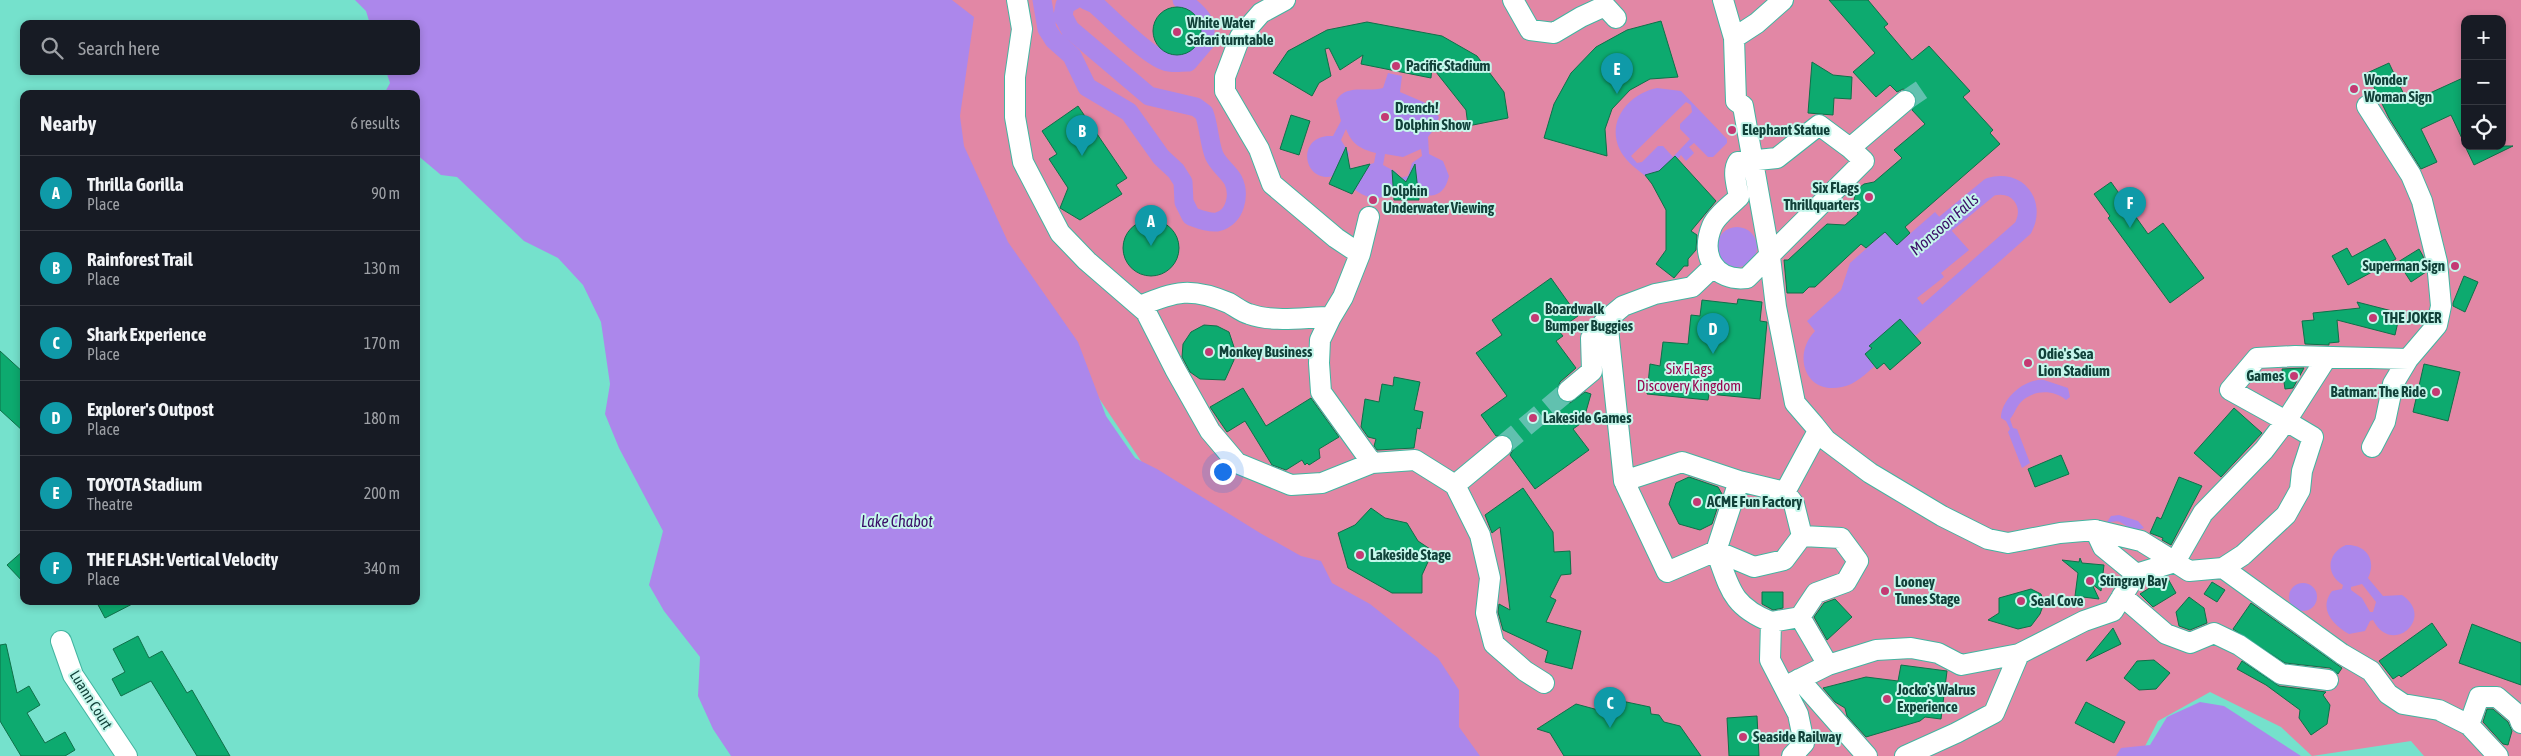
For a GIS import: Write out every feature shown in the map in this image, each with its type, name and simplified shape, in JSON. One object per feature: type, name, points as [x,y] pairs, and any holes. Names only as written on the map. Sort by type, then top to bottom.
[{"type":"street","points":[[1017,0],[1022,29],[1015,77],[1015,117],[1023,162],[1060,233],[1087,261],[1146,312],[1175,370],[1210,431],[1237,462],[1291,485],[1322,483],[1372,462],[1416,460],[1455,485],[1480,535],[1490,578],[1486,613],[1494,644],[1526,671],[1544,683]]},
{"type":"street","points":[[1285,0],[1261,13],[1240,37],[1224,78],[1226,91],[1259,149],[1272,184],[1336,238],[1360,254]]},
{"type":"street","points":[[1513,0],[1530,30],[1554,33],[1581,17],[1605,6],[1616,18]]},
{"type":"street","points":[[1723,0],[1734,38],[1736,101],[1743,106],[1770,256],[1776,307],[1795,402],[1826,440],[1870,473],[1942,516],[1988,539],[2008,543],[2060,533],[2095,530],[2141,541],[2189,572],[2223,568],[2243,555],[2286,515],[2300,490],[2302,471],[2313,437],[2230,390],[2257,358],[2408,359]]},
{"type":"street","points":[[1734,38],[1757,23],[1783,0]]},
{"type":"street","points":[[1850,148],[1904,101]]},
{"type":"street","points":[[2367,106],[2411,175],[2422,201],[2438,268],[2441,306],[2437,325],[2408,359],[2393,384],[2385,422],[2372,447]]},
{"type":"street","points":[[1739,197],[1735,166],[1742,160],[1777,158],[1819,125],[1864,161],[1747,278],[1734,280],[1721,275],[1713,267],[1709,253],[1712,224],[1739,197],[1759,194]]},
{"type":"street","points":[[1369,217],[1360,254],[1343,297],[1331,316],[1320,340],[1319,363],[1322,392],[1372,462]]},
{"type":"street","points":[[1568,391],[1592,371],[1591,338],[1607,319],[1623,306],[1655,294],[1692,287],[1713,267]]},
{"type":"street","points":[[1140,306],[1166,295],[1187,291],[1229,304],[1249,314],[1268,318],[1331,316]]},
{"type":"street","points":[[1607,319],[1624,481],[1667,572],[1716,551],[1754,567],[1784,560],[1802,536]]},
{"type":"street","points":[[1867,756],[1796,681],[1828,665],[1876,650],[1911,648],[1938,653],[1961,665],[2019,654],[2084,621],[2113,611],[2136,574],[2175,562],[2203,513],[2264,450],[2286,421],[2327,357]]},
{"type":"street","points":[[1785,492],[1818,431]]},
{"type":"street","points":[[1455,485],[1502,446]]},
{"type":"street","points":[[1624,481],[1682,462],[1739,481],[1785,492],[1794,504],[1802,536]]},
{"type":"street","points":[[1739,481],[1716,551],[1733,597],[1752,615],[1771,622],[1800,617],[1816,593],[1846,582],[1858,561],[1841,538],[1802,536]]},
{"type":"street","points":[[2095,530],[2103,547],[2136,574]]},
{"type":"street","points":[[2223,568],[2342,654],[2371,671],[2388,694],[2404,704],[2439,710],[2469,725],[2498,756]]},
{"type":"street","points":[[2122,596],[2166,634],[2190,643],[2214,633],[2239,645],[2281,674],[2328,680]]},
{"type":"street","points":[[1800,617],[1828,665]]},
{"type":"street","points":[[1771,622],[1770,660],[1798,714],[1804,743],[1792,756]]},
{"type":"street","name":"Luann Court","points":[[61,641],[73,675],[127,756]]},
{"type":"street","points":[[1905,756],[1994,713],[2019,654]]},
{"type":"street","points":[[2469,725],[2479,697],[2497,697],[2518,715],[2521,723]]},
{"type":"green space","name":"Six Flags Discovery Kingdom","points":[[858,0],[2521,0],[2521,756],[2424,756],[2411,741],[2312,756],[2281,727],[2210,692],[2158,721],[2140,756],[1460,756],[1151,476],[947,171]]},
{"type":"water","name":"Lake Chabot","points":[[355,0],[952,0],[974,17],[960,116],[964,146],[1008,242],[1078,342],[1106,416],[1135,458],[1157,469],[1260,533],[1301,556],[1321,561],[1332,583],[1370,604],[1438,658],[1459,690],[1459,727],[1480,756],[731,756],[713,729],[698,696],[700,657],[664,611],[649,585],[663,531],[619,448],[605,414],[610,384],[601,322],[583,285],[558,258],[524,241],[457,177],[441,175],[420,157],[420,90],[386,90],[390,83],[387,75],[420,75],[420,20],[369,20],[366,11]]},
{"type":"water","points":[[1388,73],[1402,76],[1400,92],[1428,104],[1439,117],[1435,128],[1428,137],[1429,154],[1443,161],[1449,176],[1445,187],[1437,194],[1428,195],[1409,191],[1373,198],[1358,192],[1338,175],[1326,177],[1317,174],[1310,168],[1307,159],[1308,150],[1312,143],[1321,137],[1333,136],[1341,121],[1336,101],[1340,95],[1351,90],[1383,88]],"holes":[[[1346,129],[1351,139],[1357,145],[1365,150],[1376,153],[1374,163],[1353,169],[1347,165],[1349,153],[1341,140]],[[1421,149],[1422,156],[1412,163],[1408,176],[1400,178],[1396,172],[1383,165],[1385,154],[1403,157]]]},
{"type":"water","points":[[1657,88],[1681,91],[1727,139],[1727,143],[1713,157],[1708,157],[1694,143],[1689,147],[1694,153],[1686,161],[1681,155],[1656,186],[1630,163],[1617,144],[1617,122],[1621,112],[1636,97],[1646,91]],"holes":[[[1686,102],[1691,105],[1692,112],[1680,124],[1680,129],[1690,139],[1673,157],[1663,146],[1658,146],[1642,162],[1637,163],[1631,156]]]},
{"type":"water","points":[[1935,212],[1969,250],[1941,273],[1944,277],[1917,298],[1925,308],[1905,325],[1900,319],[1870,346],[1872,348],[1865,355],[1875,366],[1860,379],[1847,386],[1829,388],[1819,385],[1811,379],[1806,371],[1804,361],[1804,351],[1815,331],[1807,321],[1841,290],[1850,263],[1885,232],[1897,245]]},
{"type":"water","points":[[1741,227],[1748,230],[1754,236],[1757,247],[1756,255],[1748,264],[1741,267],[1733,267],[1726,264],[1718,255],[1717,243],[1720,236],[1729,228]]},
{"type":"water","points":[[2044,380],[2068,388],[2070,397],[2066,400],[2055,394],[2037,393],[2026,398],[2018,406],[2010,419],[2013,428],[2017,429],[2030,463],[2022,468],[2008,432],[2010,429],[2006,421],[2001,418],[2002,411],[2015,391],[2029,382]]},
{"type":"water","points":[[2119,515],[2138,521],[2144,528],[2134,529],[2118,521],[2107,522],[2111,516]]},
{"type":"water","points":[[2346,545],[2353,545],[2364,550],[2368,554],[2371,565],[2368,578],[2383,596],[2402,595],[2411,604],[2414,614],[2413,623],[2407,630],[2399,634],[2390,635],[2381,630],[2373,620],[2370,621],[2365,631],[2349,634],[2333,621],[2329,616],[2326,604],[2332,591],[2342,589],[2343,585],[2333,575],[2331,570],[2332,558]],"holes":[[[2362,584],[2376,602],[2373,612],[2370,612],[2362,598],[2351,590],[2351,587]]]},
{"type":"water","points":[[2303,583],[2313,587],[2317,597],[2313,607],[2303,611],[2293,607],[2289,597],[2293,587]]},
{"type":"water","points":[[2200,702],[2224,706],[2301,756],[2116,756],[2121,748],[2150,745],[2167,717]]},
{"type":"building","points":[[1829,0],[1868,0],[1888,24],[1884,27],[1912,60],[1929,46],[1970,91],[1963,97],[1993,130],[1990,133],[2000,144],[1905,227],[1910,233],[1897,245],[1885,232],[1866,248],[1861,244],[1815,287],[1809,287],[1803,293],[1787,293],[1784,260],[1788,260],[1827,224],[1845,225],[1858,214],[1854,200],[1856,190],[1864,184],[1874,182],[1902,158],[1894,150],[1925,124],[1912,110],[1917,99],[1914,93],[1903,89],[1897,92],[1890,85],[1876,97],[1853,72],[1875,53]]},
{"type":"building","name":"White Water Safari turntable","points":[[1172,7],[1182,7],[1194,14],[1201,26],[1201,36],[1194,48],[1182,55],[1172,55],[1164,51],[1157,44],[1153,36],[1153,26],[1157,18],[1164,11]]},
{"type":"building","points":[[1661,21],[1678,77],[1650,79],[1630,90],[1612,109],[1605,129],[1607,156],[1544,138],[1554,104],[1571,73],[1596,47],[1627,30]]},
{"type":"building","points":[[1367,22],[1442,36],[1477,56],[1504,92],[1508,118],[1468,126],[1466,110],[1432,67],[1431,78],[1361,64],[1363,55],[1340,70],[1329,48],[1325,49],[1331,76],[1319,83],[1312,96],[1273,73],[1288,51],[1327,30]]},
{"type":"building","points":[[1812,62],[1833,75],[1852,77],[1851,99],[1834,98],[1833,115],[1808,113]]},
{"type":"building","points":[[2389,63],[2408,103],[2461,79],[2461,136],[2451,115],[2421,129],[2437,162],[2421,169],[2389,118],[2367,73]]},
{"type":"building","points":[[1078,106],[1127,178],[1116,185],[1122,194],[1080,220],[1060,208],[1068,188],[1049,159],[1057,154],[1042,131]]},
{"type":"building","points":[[1291,115],[1310,121],[1299,155],[1280,149]]},
{"type":"building","points":[[1346,147],[1350,169],[1370,164],[1352,194],[1329,184]]},
{"type":"building","points":[[2467,150],[2505,150],[2474,165]]},
{"type":"building","points":[[1675,156],[1716,201],[1691,231],[1697,235],[1696,250],[1688,259],[1688,266],[1684,266],[1674,278],[1656,264],[1666,250],[1666,210],[1645,175],[1659,171]]},
{"type":"building","points":[[1415,164],[1419,200],[1394,200],[1392,170],[1406,182]]},
{"type":"building","points":[[2111,182],[2148,234],[2163,223],[2204,278],[2170,303],[2108,218],[2110,216],[2094,194]]},
{"type":"building","points":[[1151,220],[1166,225],[1174,233],[1179,248],[1174,263],[1166,271],[1151,276],[1136,271],[1128,263],[1123,248],[1128,233],[1136,225]]},
{"type":"building","points":[[2385,239],[2396,259],[2348,285],[2332,256],[2347,248],[2352,257]]},
{"type":"building","points":[[2419,249],[2423,256],[2426,272],[2411,282],[2398,262]]},
{"type":"building","points":[[2464,276],[2478,282],[2465,312],[2453,306]]},
{"type":"building","points":[[1551,278],[1578,316],[1558,330],[1563,336],[1556,341],[1576,368],[1560,382],[1556,393],[1559,399],[1570,403],[1585,392],[1591,394],[1583,422],[1573,429],[1589,450],[1535,489],[1510,455],[1513,450],[1511,439],[1506,435],[1496,436],[1481,415],[1507,396],[1476,353],[1502,335],[1492,320]]},
{"type":"building","points":[[1738,299],[1762,302],[1760,321],[1767,322],[1760,399],[1709,394],[1708,400],[1647,394],[1650,364],[1660,366],[1663,342],[1688,344],[1691,315],[1700,316],[1702,300],[1737,304]]},
{"type":"building","points":[[2357,302],[2400,313],[2395,335],[2337,320],[2339,342],[2329,343],[2329,345],[2305,344],[2302,321],[2314,320],[2313,313],[2360,308]]},
{"type":"building","points":[[1900,319],[1921,343],[1890,370],[1884,363],[1877,369],[1865,354],[1872,348],[1869,346]]},
{"type":"building","name":"Monkey Business","points":[[1204,325],[1217,326],[1229,332],[1234,347],[1234,360],[1225,380],[1200,379],[1190,372],[1182,357],[1183,344],[1191,332]]},
{"type":"building","points":[[0,351],[20,369],[20,428],[0,410]]},
{"type":"building","name":"Batman: The Ride","points":[[2424,364],[2460,372],[2448,421],[2413,412]]},
{"type":"building","name":"Games","points":[[2304,368],[2293,388],[2285,389],[2282,369]]},
{"type":"building","points":[[1394,377],[1420,382],[1414,410],[1423,412],[1420,429],[1417,428],[1414,448],[1377,450],[1374,446],[1376,439],[1368,437],[1361,427],[1365,399],[1379,402],[1382,384],[1393,386]]},
{"type":"building","points":[[1243,388],[1266,426],[1311,398],[1339,437],[1319,449],[1320,458],[1309,465],[1307,463],[1305,465],[1302,460],[1286,470],[1272,465],[1245,421],[1227,432],[1210,407]]},
{"type":"building","points":[[2234,408],[2262,433],[2221,477],[2194,453]]},
{"type":"building","points":[[2061,455],[2069,474],[2035,487],[2028,469]]},
{"type":"building","name":"ACME Fun Factory","points":[[1689,477],[1718,487],[1722,494],[1712,524],[1700,530],[1679,524],[1669,504],[1676,483]]},
{"type":"building","points":[[2179,477],[2202,486],[2171,545],[2162,540],[2163,538],[2150,533],[2157,517],[2161,519]]},
{"type":"building","points":[[1523,488],[1553,532],[1554,552],[1570,551],[1571,574],[1561,575],[1550,597],[1556,600],[1546,622],[1581,631],[1572,669],[1545,662],[1548,651],[1503,630],[1498,612],[1499,604],[1510,610],[1500,527],[1492,533],[1485,515]]},
{"type":"building","points":[[1371,508],[1385,518],[1407,523],[1418,541],[1433,551],[1422,575],[1422,593],[1392,593],[1348,568],[1338,533],[1355,525]]},
{"type":"building","points":[[20,554],[20,579],[7,565]]},
{"type":"building","name":"Stingray Bay","points":[[2080,558],[2082,563],[2104,565],[2101,591],[2092,584],[2099,599],[2075,596],[2078,573],[2062,560],[2079,562]]},
{"type":"building","points":[[2167,577],[2176,593],[2153,607],[2140,594]]},
{"type":"building","points":[[2212,582],[2225,590],[2217,602],[2204,594]]},
{"type":"building","name":"Seal Cove","points":[[2031,589],[2041,594],[2044,603],[2040,614],[2031,626],[2018,629],[1988,620],[1999,613],[1999,598]]},
{"type":"building","points":[[1762,592],[1783,592],[1783,608],[1773,610],[1762,604]]},
{"type":"building","points":[[2189,597],[2204,608],[2207,623],[2190,630],[2179,626],[2176,612]]},
{"type":"building","points":[[1835,599],[1852,617],[1827,640],[1814,617],[1824,603]]},
{"type":"building","points":[[2251,603],[2342,668],[2338,674],[2330,668],[2285,663],[2233,629]]},
{"type":"building","points":[[98,605],[130,605],[105,618]]},
{"type":"building","points":[[2432,623],[2447,645],[2401,677],[2399,675],[2393,679],[2379,661]]},
{"type":"building","points":[[2472,624],[2521,643],[2521,685],[2459,663]]},
{"type":"building","points":[[2113,628],[2121,644],[2086,661]]},
{"type":"building","points":[[138,636],[149,658],[162,651],[187,693],[192,690],[230,756],[197,756],[151,681],[121,696],[112,679],[125,672],[113,649]]},
{"type":"building","points":[[6,644],[17,693],[29,686],[40,705],[27,713],[45,743],[65,732],[75,750],[65,756],[21,756],[0,721],[0,645]]},
{"type":"building","points":[[2154,660],[2170,673],[2156,689],[2139,690],[2124,678],[2137,661]]},
{"type":"building","points":[[2242,661],[2279,686],[2326,692],[2323,695],[2330,705],[2327,724],[2311,735],[2299,718],[2300,710],[2266,685],[2237,669]]},
{"type":"building","name":"Jocko's Walrus Experience","points":[[1901,665],[1947,671],[1941,719],[1925,717],[1920,721],[1866,737],[1847,716],[1845,708],[1835,702],[1823,688],[1866,677],[1898,681]]},
{"type":"building","points":[[1617,700],[1650,707],[1651,714],[1659,715],[1664,722],[1680,726],[1701,756],[1564,756],[1550,733],[1537,729],[1576,704],[1613,714]]},
{"type":"building","points":[[2086,702],[2125,722],[2114,743],[2075,723]]},
{"type":"building","points":[[2487,709],[2493,709],[2508,722],[2512,731],[2508,745],[2503,744],[2483,722]]},
{"type":"building","name":"Seaside Railway","points":[[1757,716],[1759,756],[1729,756],[1727,718]]},
{"type":"waterway","points":[[1042,0],[1047,29],[1054,40],[1072,56],[1087,87],[1129,112],[1161,157],[1176,171],[1183,182],[1184,202],[1191,216],[1210,222],[1223,220],[1235,205],[1235,186],[1231,177],[1214,155],[1204,113],[1196,107],[1149,96],[1070,29],[1063,16],[1065,5],[1074,0]]},
{"type":"waterway","points":[[1086,0],[1095,4],[1149,52],[1158,58],[1174,63],[1188,62],[1205,42],[1205,27],[1201,17],[1182,0]]},
{"type":"waterway","name":"Monsoon Falls","points":[[1909,329],[2023,228],[2027,210],[2025,202],[2016,190],[2000,185],[1990,187],[1927,239]]},
{"type":"tunnel","points":[[1905,101],[1924,88]]},
{"type":"tunnel","points":[[1502,446],[1568,391]]},
{"type":"place","name":"White Water Safari turntable","points":[[1177,32]]},
{"type":"place","name":"Pacific Stadium","points":[[1396,66]]},
{"type":"place","name":"Wonder Woman Sign","points":[[2354,89]]},
{"type":"place","name":"TOYOTA Stadium","points":[[1617,94]]},
{"type":"place","name":"Drench! Dolphin Show","points":[[1385,117]]},
{"type":"place","name":"Elephant Statue","points":[[1732,130]]},
{"type":"place","name":"Rainforest Trail","points":[[1082,156]]},
{"type":"place","name":"Six Flags Thrillquarters","points":[[1869,197]]},
{"type":"place","name":"Dolphin Underwater Viewing","points":[[1373,200]]},
{"type":"place","name":"THE FLASH: Vertical Velocity","points":[[2130,228]]},
{"type":"place","name":"Thrilla Gorilla","points":[[1151,246]]},
{"type":"place","name":"Superman Sign","points":[[2455,266]]},
{"type":"place","name":"Boardwalk Bumper Buggies","points":[[1535,318]]},
{"type":"place","name":"THE JOKER","points":[[2373,318]]},
{"type":"place","name":"Monkey Business","points":[[1209,352]]},
{"type":"place","name":"Explorer's Outpost","points":[[1713,354]]},
{"type":"place","name":"Odie's Sea Lion Stadium","points":[[2028,363]]},
{"type":"place","name":"Games","points":[[2294,376]]},
{"type":"place","name":"Batman: The Ride","points":[[2436,392]]},
{"type":"place","name":"Lakeside Games","points":[[1533,418]]},
{"type":"place","name":"ACME Fun Factory","points":[[1697,502]]},
{"type":"place","name":"Lakeside Stage","points":[[1360,555]]},
{"type":"place","name":"Stingray Bay","points":[[2090,581]]},
{"type":"place","name":"Looney Tunes Stage","points":[[1885,591]]},
{"type":"place","name":"Seal Cove","points":[[2021,601]]},
{"type":"place","name":"Jocko's Walrus Experience","points":[[1887,699]]},
{"type":"place","name":"Shark Experience","points":[[1610,728]]},
{"type":"place","name":"Seaside Railway","points":[[1743,737]]}]
